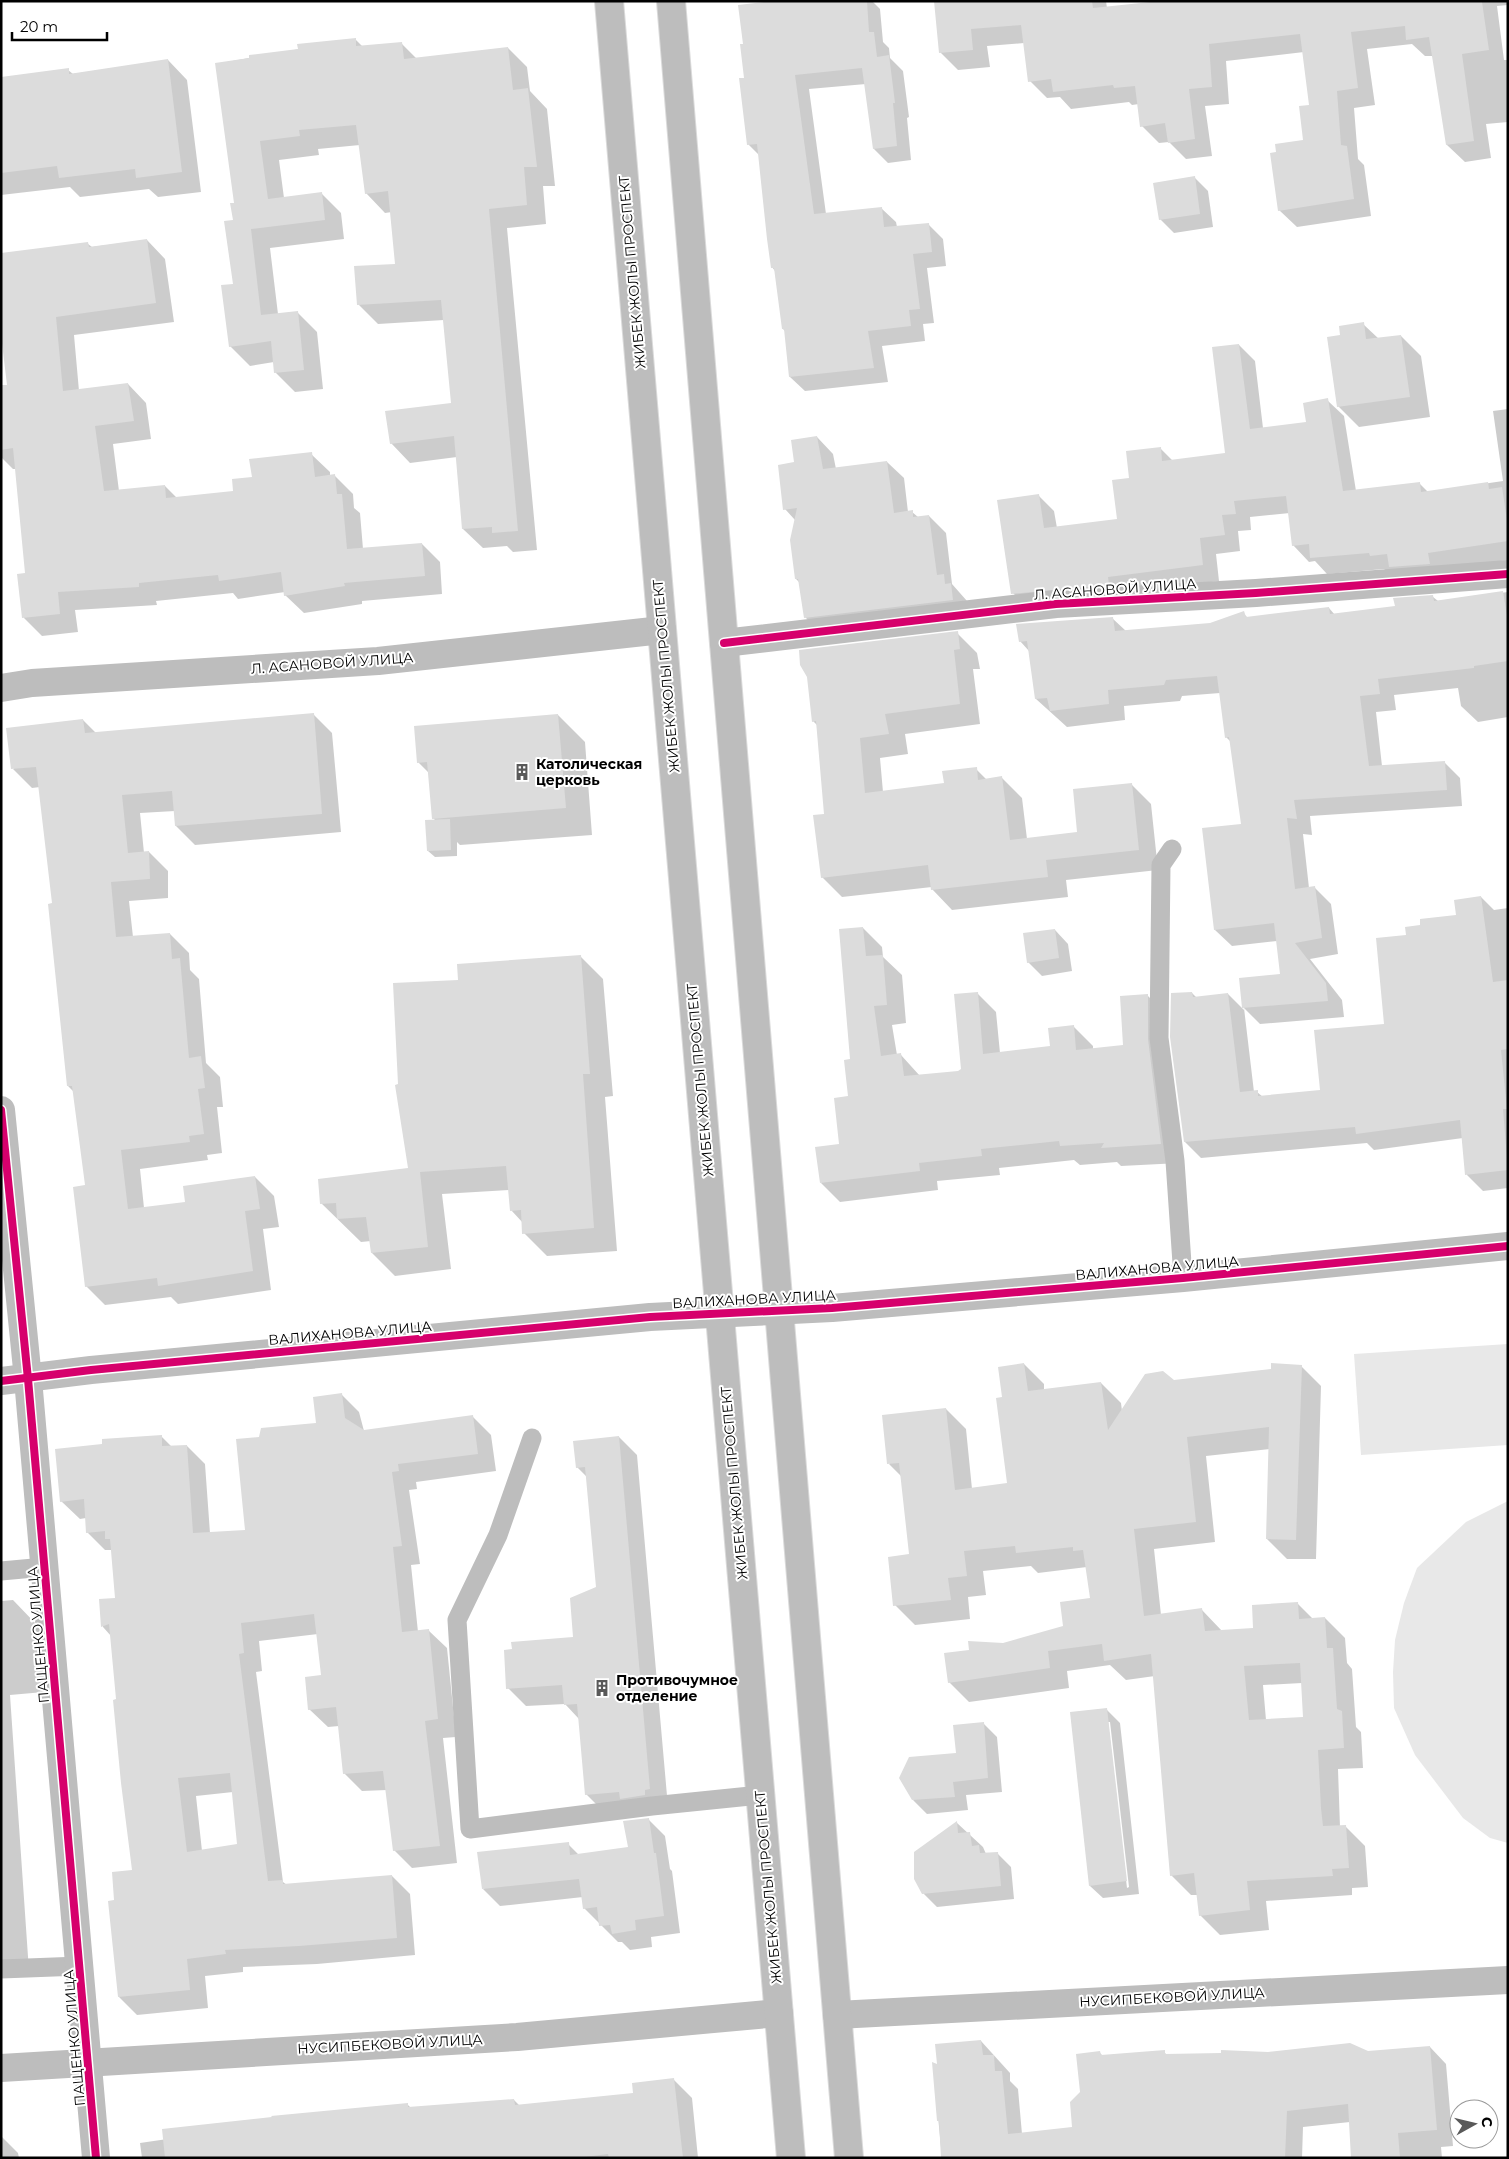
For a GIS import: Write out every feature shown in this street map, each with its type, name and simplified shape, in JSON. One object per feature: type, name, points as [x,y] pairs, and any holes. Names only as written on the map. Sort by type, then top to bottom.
[{"type":"main road","name":"ЖИБЕК ЖОЛЫ ПРОСПЕКТ","points":[[609,1],[791,2158]]},
{"type":"main road","points":[[671,1],[849,2158]]},
{"type":"main road","name":"Л. АСАНОВОЙ УЛИЦА","points":[[724,643],[1056,604],[1508,574]]},
{"type":"main road","name":"Л. АСАНОВОЙ УЛИЦА","points":[[1,688],[32,684],[378,661],[662,630]]},
{"type":"main road","name":"ПАЩЕНКО УЛИЦА","points":[[1,1110],[28,1379],[96,2158]]},
{"type":"main road","name":"ВАЛИХАНОВА УЛИЦА","points":[[1,1382],[101,1369],[640,1318],[779,1311],[1183,1278],[1508,1246]]},
{"type":"main road","name":"НУСИПБЕКОВОЙ УЛИЦА","points":[[837,2015],[1508,1980]]},
{"type":"main road","name":"НУСИПБЕКОВОЙ УЛИЦА","points":[[1,2068],[517,2037],[779,2013]]},
{"type":"lane","points":[[1172,849],[1161,865],[1159,1038],[1175,1161],[1183,1278]]},
{"type":"lane","points":[[532,1438],[498,1535],[457,1620],[470,1829],[652,1806],[760,1795]]},
{"type":"lane","points":[[1,1571],[45,1567]]},
{"type":"lane","points":[[1,1969],[80,1966]]},
{"type":"shaded area","points":[[1508,1344],[1508,1445],[1361,1455],[1354,1354]]},
{"type":"shaded area","points":[[1508,1501],[1508,1843],[1490,1838],[1463,1818],[1415,1755],[1394,1708],[1393,1672],[1395,1640],[1404,1603],[1417,1568],[1466,1522]]},
{"type":"building","points":[[772,1],[867,1],[869,32],[874,32],[877,57],[889,55],[895,103],[893,103],[897,146],[873,149],[862,68],[795,75],[814,214],[882,207],[884,227],[929,223],[932,252],[913,254],[920,309],[909,310],[911,326],[868,331],[874,368],[789,377],[784,329],[782,329],[774,268],[771,268],[767,239],[757,144],[747,145],[739,78],[744,78],[740,44],[743,44],[738,5]]},
{"type":"building","points":[[934,1],[1092,1],[1093,8],[1160,1],[1482,2],[1489,50],[1462,54],[1474,141],[1446,145],[1429,37],[1406,40],[1405,26],[1351,32],[1358,88],[1337,91],[1341,145],[1347,146],[1354,199],[1278,211],[1270,153],[1276,152],[1275,144],[1303,140],[1299,106],[1309,105],[1300,34],[1209,44],[1212,87],[1189,89],[1195,139],[1168,143],[1165,123],[1140,127],[1135,86],[1114,88],[1113,85],[1053,92],[1051,79],[1028,82],[1021,25],[971,29],[973,50],[939,53]]},
{"type":"building","points":[[356,38],[356,46],[402,42],[404,59],[508,47],[513,90],[528,88],[537,167],[524,167],[527,205],[489,209],[518,531],[492,533],[492,527],[462,529],[454,436],[390,444],[385,411],[451,403],[441,300],[357,305],[354,266],[395,264],[388,191],[365,194],[356,125],[299,130],[300,136],[260,141],[268,199],[322,192],[325,220],[251,229],[261,315],[298,311],[304,370],[274,373],[271,341],[229,347],[221,285],[233,284],[224,221],[233,220],[230,203],[234,203],[215,63],[249,58],[249,55],[298,49],[297,44]]},
{"type":"building","points":[[168,59],[182,172],[136,178],[135,169],[59,178],[57,166],[1,173],[1,77],[69,68],[69,74]]},
{"type":"building","points":[[1195,176],[1200,214],[1159,220],[1153,183]]},
{"type":"building","points":[[147,239],[156,303],[56,317],[63,391],[128,383],[134,421],[95,426],[104,491],[165,485],[166,498],[233,491],[232,479],[252,477],[249,459],[312,452],[315,477],[335,474],[337,494],[342,494],[347,549],[422,543],[425,576],[344,583],[345,586],[284,596],[281,572],[219,581],[218,575],[139,583],[139,587],[58,592],[60,614],[22,618],[17,574],[25,573],[13,448],[1,450],[1,385],[7,385],[1,335],[1,253],[88,242],[89,247]]},
{"type":"building","points":[[1364,322],[1366,339],[1401,335],[1410,397],[1337,407],[1327,337],[1340,335],[1339,326]]},
{"type":"building","points":[[1239,344],[1250,429],[1306,422],[1303,403],[1328,398],[1343,491],[1420,482],[1421,492],[1488,482],[1489,489],[1502,487],[1508,527],[1508,541],[1428,553],[1430,564],[1389,567],[1387,554],[1370,556],[1369,553],[1310,558],[1309,544],[1292,546],[1286,496],[1234,501],[1236,514],[1222,515],[1225,535],[1200,538],[1203,565],[1108,577],[1109,585],[1011,594],[997,500],[1039,494],[1044,528],[1117,519],[1112,480],[1129,478],[1126,451],[1161,447],[1162,461],[1225,453],[1212,347]]},
{"type":"building","points":[[817,436],[823,469],[887,461],[894,513],[913,510],[913,517],[929,515],[937,575],[944,574],[945,584],[951,583],[953,600],[804,618],[798,579],[795,579],[790,540],[797,508],[783,510],[778,465],[794,462],[791,440]]},
{"type":"building","points":[[1503,591],[1508,622],[1508,661],[1474,666],[1474,668],[1378,679],[1380,694],[1360,696],[1369,766],[1445,761],[1447,790],[1294,800],[1297,819],[1287,818],[1295,889],[1315,886],[1322,938],[1295,943],[1326,983],[1328,1001],[1242,1008],[1239,978],[1280,974],[1274,923],[1214,930],[1202,828],[1241,824],[1229,737],[1225,738],[1217,676],[1166,680],[1164,685],[1108,690],[1109,704],[1050,711],[1047,698],[1035,699],[1027,641],[1019,642],[1016,624],[1113,617],[1115,631],[1210,623],[1244,611],[1246,617],[1329,607],[1330,614],[1395,606],[1393,598],[1433,595],[1434,601]]},
{"type":"building","points":[[958,631],[960,649],[954,650],[960,704],[885,714],[889,734],[860,738],[865,793],[944,783],[942,771],[977,767],[978,780],[1002,776],[1010,840],[1077,832],[1073,789],[1132,783],[1139,850],[1046,860],[1048,877],[931,890],[928,865],[821,878],[813,815],[824,814],[816,721],[812,722],[807,677],[800,665],[799,650]]},
{"type":"building","points":[[314,713],[322,814],[175,826],[172,791],[122,795],[128,853],[149,851],[150,879],[111,882],[116,937],[170,933],[172,959],[180,958],[189,1058],[201,1056],[205,1088],[198,1089],[204,1134],[189,1136],[190,1142],[121,1150],[128,1209],[185,1202],[183,1186],[255,1176],[260,1209],[245,1211],[253,1271],[158,1286],[157,1278],[85,1287],[73,1187],[85,1185],[72,1086],[67,1086],[48,904],[52,903],[36,767],[11,769],[6,728],[83,719],[85,733]]},
{"type":"building","name":"Католическая церковь","points":[[558,714],[566,808],[432,819],[427,762],[417,763],[414,726]]},
{"type":"building","points":[[450,819],[451,850],[427,851],[425,820]]},
{"type":"building","points":[[1481,896],[1493,982],[1508,980],[1508,1049],[1501,1050],[1507,1109],[1503,1109],[1508,1170],[1465,1175],[1460,1120],[1356,1134],[1355,1127],[1184,1142],[1170,1037],[1171,993],[1192,992],[1193,997],[1228,993],[1240,1092],[1258,1090],[1258,1096],[1320,1090],[1314,1030],[1384,1024],[1376,938],[1406,935],[1405,927],[1420,925],[1420,919],[1456,915],[1454,900]]},
{"type":"building","points":[[863,927],[866,956],[883,955],[887,1005],[874,1006],[881,1056],[901,1053],[904,1076],[958,1071],[961,1069],[954,994],[978,992],[983,1054],[1050,1046],[1048,1028],[1074,1025],[1076,1050],[1123,1045],[1120,996],[1148,994],[1148,1039],[1161,1144],[1101,1148],[1104,1143],[1060,1146],[1059,1141],[981,1149],[982,1156],[919,1163],[920,1171],[820,1183],[815,1147],[839,1144],[834,1098],[848,1096],[844,1060],[850,1059],[839,929]]},
{"type":"building","points":[[1055,929],[1059,958],[1027,963],[1023,933]]},
{"type":"building","points":[[581,955],[590,1074],[583,1074],[594,1228],[522,1234],[521,1210],[510,1211],[506,1166],[420,1172],[428,1247],[371,1253],[366,1217],[337,1219],[336,1203],[320,1204],[318,1179],[408,1168],[395,1085],[398,1084],[393,983],[458,980],[457,964]]},
{"type":"building","points":[[1024,1363],[1028,1391],[1101,1382],[1108,1430],[1145,1374],[1163,1371],[1174,1380],[1271,1369],[1271,1363],[1302,1365],[1296,1540],[1266,1539],[1269,1427],[1187,1437],[1196,1522],[1134,1529],[1144,1616],[1202,1608],[1205,1631],[1253,1628],[1252,1605],[1298,1602],[1299,1619],[1325,1617],[1327,1648],[1333,1648],[1337,1709],[1342,1711],[1344,1748],[1318,1750],[1321,1808],[1323,1826],[1346,1825],[1349,1868],[1332,1869],[1333,1876],[1247,1881],[1250,1910],[1199,1916],[1194,1873],[1170,1876],[1151,1654],[1104,1661],[1102,1644],[1048,1651],[1050,1668],[948,1683],[944,1653],[969,1650],[968,1641],[1003,1643],[1063,1626],[1060,1602],[1090,1598],[1083,1550],[1073,1551],[1073,1547],[1016,1553],[1015,1546],[964,1551],[967,1576],[948,1578],[951,1600],[893,1606],[888,1557],[909,1554],[899,1463],[887,1464],[882,1415],[946,1408],[955,1490],[1007,1483],[996,1398],[1002,1397],[998,1367]],"holes":[[[1300,1663],[1303,1717],[1249,1720],[1244,1666]]]},
{"type":"building","points":[[342,1393],[345,1418],[364,1430],[473,1415],[478,1454],[398,1464],[399,1471],[392,1472],[402,1546],[393,1547],[402,1632],[429,1629],[438,1719],[425,1721],[440,1846],[393,1851],[383,1771],[343,1774],[336,1707],[308,1710],[305,1677],[321,1675],[314,1614],[241,1623],[244,1653],[239,1654],[268,1881],[283,1880],[283,1884],[392,1875],[397,1938],[225,1950],[226,1954],[187,1959],[190,1990],[118,1997],[108,1901],[114,1900],[112,1872],[132,1870],[113,1700],[116,1699],[109,1624],[101,1627],[99,1599],[115,1598],[110,1539],[105,1539],[105,1531],[86,1533],[84,1499],[60,1502],[55,1449],[102,1444],[102,1439],[162,1435],[162,1446],[187,1445],[193,1533],[245,1530],[236,1439],[259,1437],[261,1428],[316,1423],[313,1397]],"holes":[[[230,1773],[237,1844],[187,1852],[178,1778]]]},
{"type":"building","name":"Противочумное отделение","points":[[619,1436],[650,1789],[645,1790],[645,1795],[620,1799],[619,1792],[585,1795],[577,1704],[564,1705],[562,1685],[506,1689],[504,1650],[512,1649],[511,1642],[573,1637],[570,1598],[596,1587],[585,1467],[576,1468],[573,1441]]},
{"type":"building","points":[[1107,1708],[1127,1881],[1089,1886],[1070,1712]]},
{"type":"building","points":[[984,1722],[988,1778],[953,1782],[955,1797],[912,1800],[899,1778],[909,1757],[956,1753],[953,1725]]},
{"type":"building","points":[[649,1818],[654,1853],[656,1853],[664,1916],[635,1920],[636,1930],[612,1934],[610,1925],[599,1926],[597,1907],[583,1909],[579,1879],[482,1889],[477,1852],[569,1842],[570,1855],[628,1847],[623,1821]]},
{"type":"building","points":[[957,1821],[958,1833],[970,1832],[972,1846],[979,1845],[980,1853],[998,1852],[1001,1886],[922,1894],[914,1879],[914,1852]]},
{"type":"building","points":[[981,2040],[983,2055],[994,2055],[995,2071],[1002,2071],[1008,2134],[1072,2127],[1070,2102],[1080,2092],[1076,2054],[1100,2051],[1101,2055],[1165,2050],[1165,2054],[1221,2053],[1221,2050],[1268,2052],[1350,2043],[1368,2051],[1430,2046],[1437,2130],[1398,2133],[1400,2158],[1351,2158],[1348,2104],[1287,2111],[1285,2158],[941,2158],[932,2062],[937,2064],[935,2044]]},
{"type":"building","points":[[674,2078],[683,2158],[609,2158],[608,2154],[577,2158],[165,2158],[162,2129],[408,2103],[408,2107],[514,2099],[515,2105],[633,2093],[632,2083]]},
{"type":"cycle path","points":[[724,643],[1056,604],[1256,593],[1508,574]]},
{"type":"cycle path","points":[[1,1110],[28,1379],[96,2158]]},
{"type":"cycle path","points":[[1,1381],[91,1370],[650,1317],[832,1308],[1183,1278],[1508,1246]]},
{"type":"place","name":"Католическая церковь","points":[[522,772]]},
{"type":"place","name":"Противочумное отделение","points":[[602,1688]]}]
